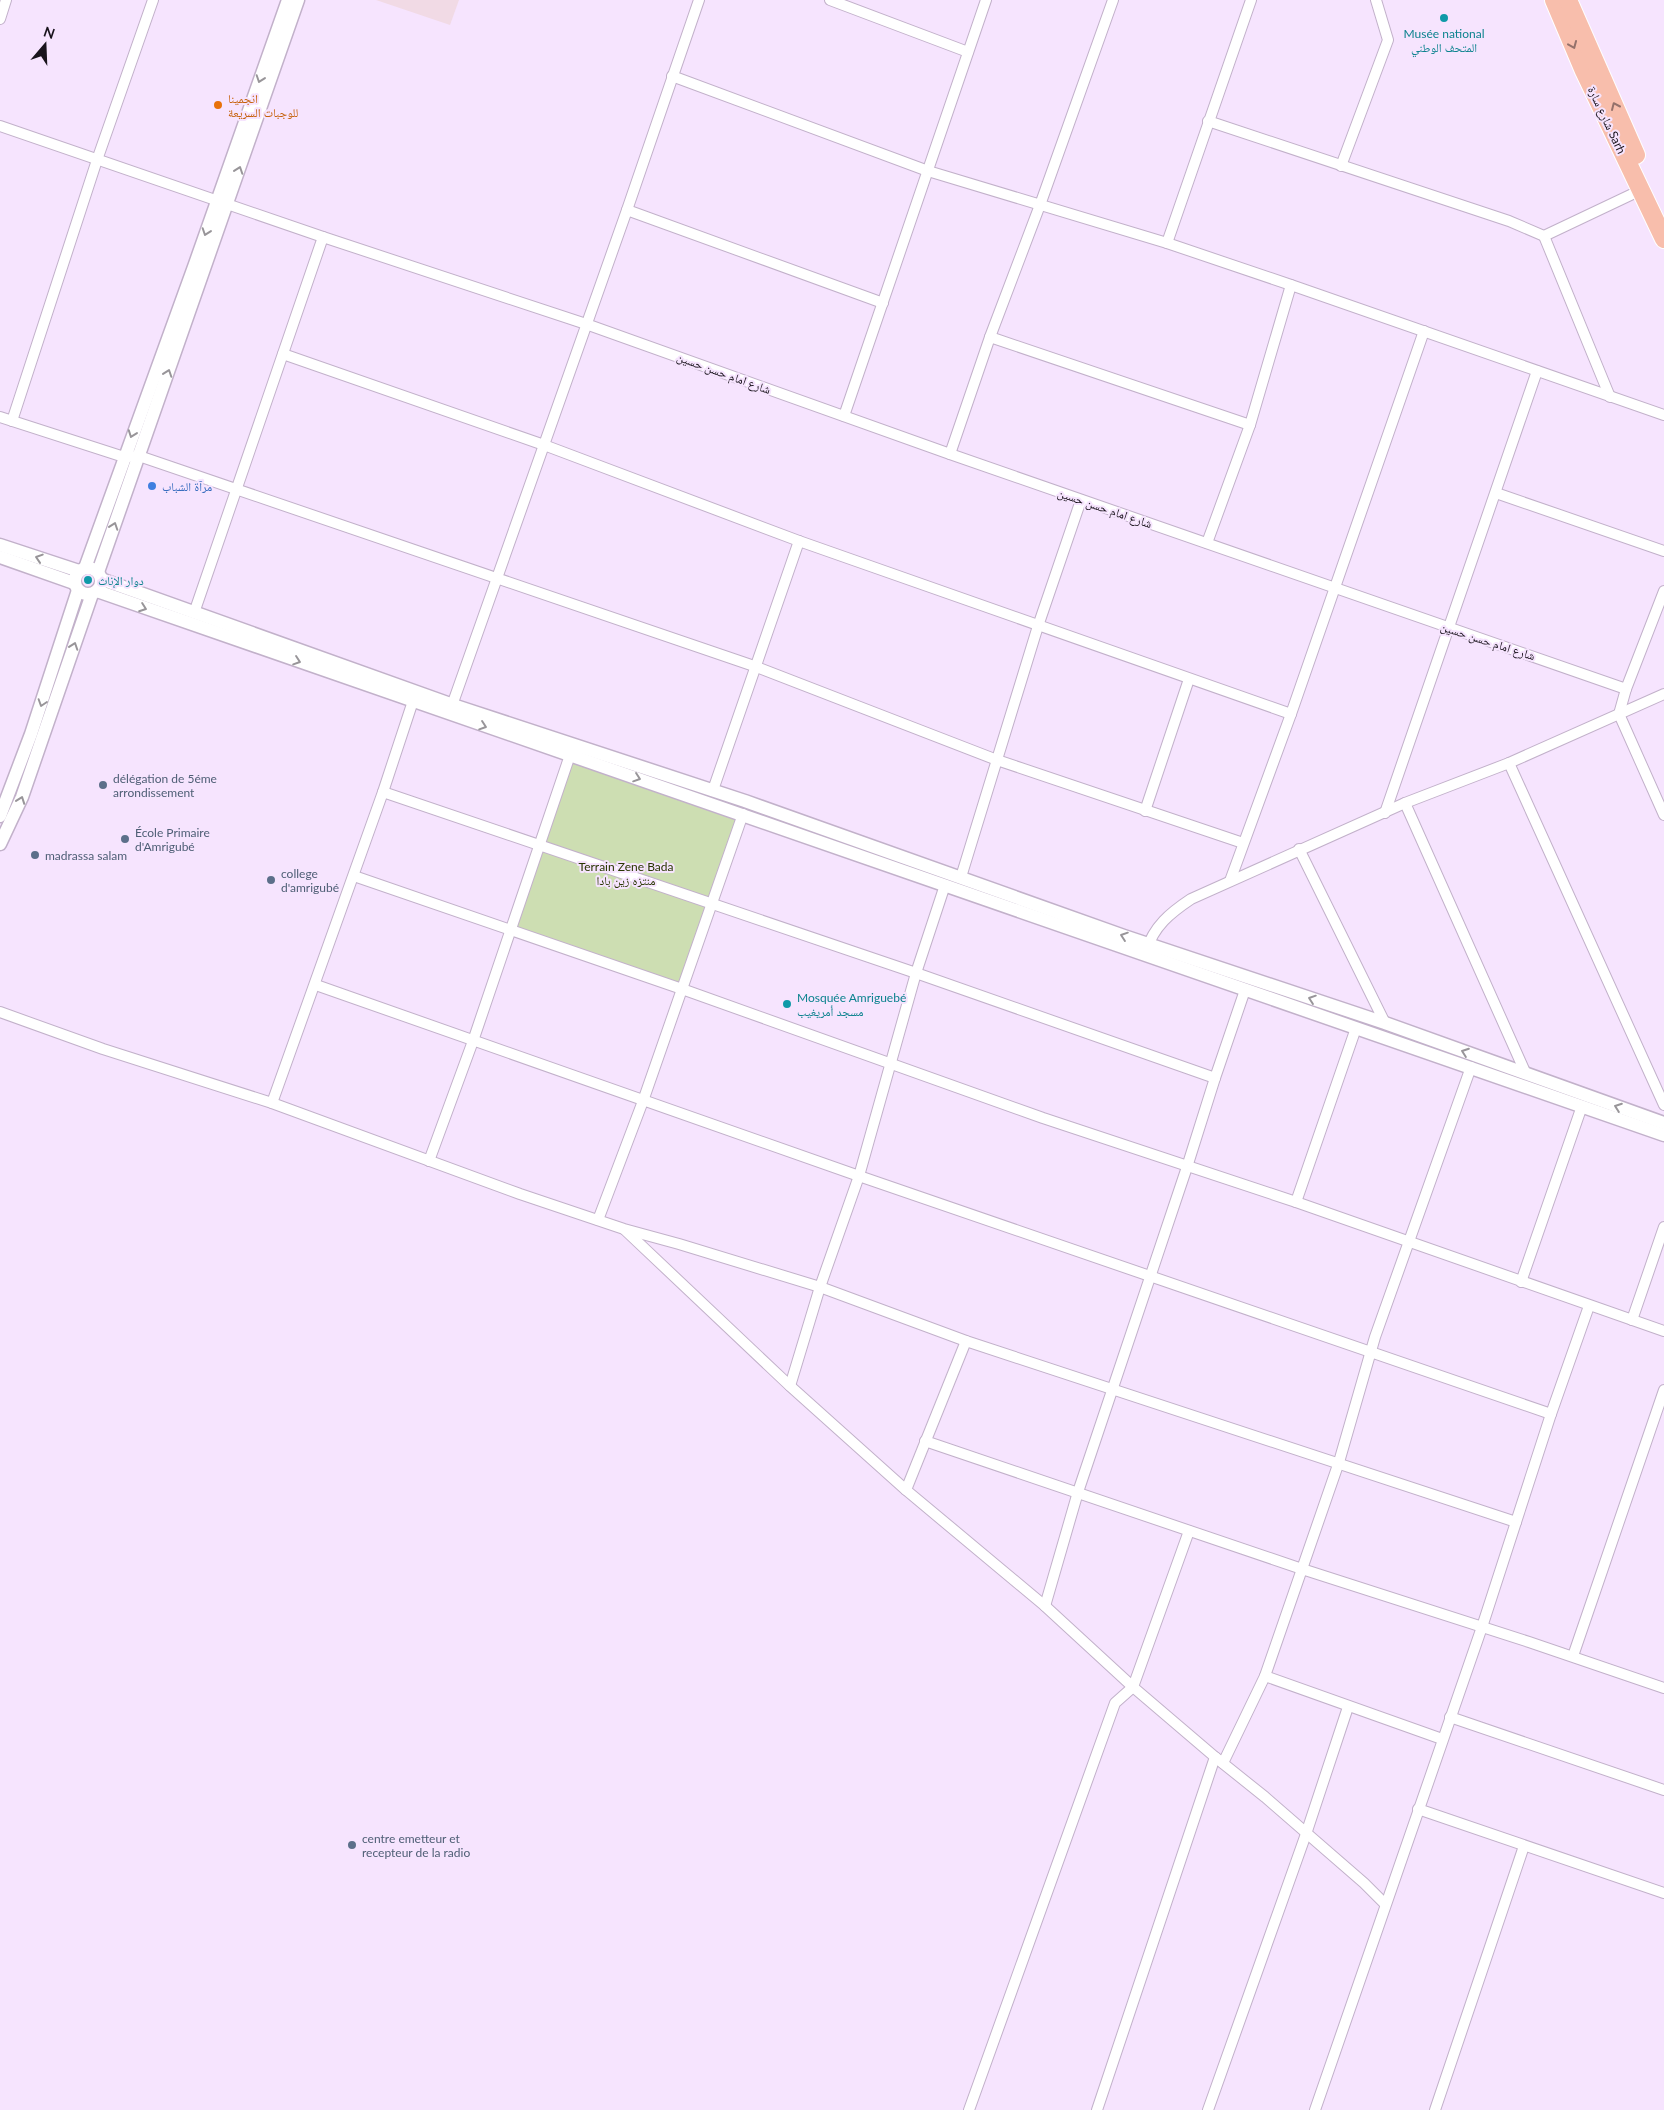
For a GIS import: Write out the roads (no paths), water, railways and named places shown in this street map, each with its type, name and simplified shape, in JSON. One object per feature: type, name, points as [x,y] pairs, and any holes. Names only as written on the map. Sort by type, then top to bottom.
[{"type":"highway","name":"شارع سارة Sarh","points":[[1554,0],[1584,71],[1664,239]]},
{"type":"highway","name":"شارع سارة Sarh","points":[[1568,0],[1664,214]]},
{"type":"street","points":[[0,19],[6,0]]},
{"type":"street","points":[[12,421],[97,160],[153,0]]},
{"type":"street","points":[[0,844],[22,797],[97,584],[288,0]]},
{"type":"street","points":[[0,816],[6,788],[31,734],[79,578],[298,0]]},
{"type":"street","points":[[451,709],[699,0]]},
{"type":"street","points":[[830,0],[968,52]]},
{"type":"street","points":[[844,416],[986,0]]},
{"type":"street","points":[[950,454],[990,337],[1040,205],[1113,0]]},
{"type":"street","points":[[1167,243],[1251,0]]},
{"type":"street","points":[[1341,166],[1388,40],[1376,0]]},
{"type":"street","points":[[672,76],[928,171],[1167,243],[1664,415]]},
{"type":"street","points":[[1208,121],[1509,221],[1544,236],[1610,397]]},
{"type":"street","name":"شارع امام حسن حسين","points":[[0,126],[323,237],[586,324],[1081,500],[1626,689]]},
{"type":"street","points":[[1544,236],[1641,190]]},
{"type":"street","points":[[627,210],[883,303]]},
{"type":"street","points":[[194,613],[323,237]]},
{"type":"street","points":[[1207,543],[1250,425],[1291,285]]},
{"type":"street","points":[[1230,881],[1291,714],[1424,331]]},
{"type":"street","points":[[990,337],[1250,425]]},
{"type":"street","points":[[283,354],[544,446],[799,541],[1291,714]]},
{"type":"street","points":[[1385,813],[1537,371]]},
{"type":"street","points":[[0,417],[124,457],[139,456],[754,666],[996,760],[1243,843]]},
{"type":"street","points":[[1496,493],[1664,551]]},
{"type":"street","points":[[961,877],[1038,626],[1081,500]]},
{"type":"street","points":[[713,790],[754,666],[799,541]]},
{"type":"street","points":[[0,545],[79,578],[84,594],[97,584]]},
{"type":"street","points":[[0,557],[79,578]]},
{"type":"street","points":[[79,578],[92,568],[97,584]]},
{"type":"street","points":[[97,584],[194,613],[570,755],[945,886],[1385,1023],[1664,1123]]},
{"type":"street","points":[[97,584],[413,702],[451,709],[713,790],[961,877],[1147,949],[1246,990],[1664,1135]]},
{"type":"street","points":[[1664,591],[1626,689],[1619,714],[1664,815]]},
{"type":"street","points":[[1145,811],[1189,678]]},
{"type":"street","points":[[1147,949],[1156,928],[1168,914],[1191,899],[1404,803],[1509,763],[1664,694]]},
{"type":"street","points":[[272,1103],[316,985],[413,702]]},
{"type":"street","points":[[429,1161],[473,1041],[570,755]]},
{"type":"street","points":[[1509,763],[1664,1105]]},
{"type":"street","points":[[383,792],[916,973],[1214,1078]]},
{"type":"street","points":[[1404,803],[1526,1074]]},
{"type":"street","points":[[598,1220],[643,1101],[743,814]]},
{"type":"street","points":[[1299,849],[1385,1023]]},
{"type":"street","points":[[354,876],[682,989],[890,1065],[1187,1167],[1296,1202],[1589,1306],[1664,1330]]},
{"type":"street","points":[[790,1386],[820,1287],[859,1176],[916,973],[945,886]]},
{"type":"street","points":[[316,985],[643,1101],[1551,1414]]},
{"type":"street","points":[[1045,1606],[1078,1492],[1187,1167],[1214,1078],[1246,990]]},
{"type":"street","points":[[0,1012],[103,1049],[272,1103],[520,1194],[624,1229],[820,1287],[966,1341],[1112,1390],[1339,1462],[1516,1522]]},
{"type":"street","points":[[1296,1202],[1356,1028]]},
{"type":"street","points":[[1223,1763],[1265,1676],[1339,1462],[1371,1351],[1471,1067]]},
{"type":"street","points":[[1521,1282],[1582,1106]]},
{"type":"street","points":[[1632,1320],[1664,1227]]},
{"type":"street","points":[[624,1229],[790,1386],[906,1490],[1045,1606],[1133,1687],[1214,1757],[1265,1797],[1386,1904]]},
{"type":"street","points":[[1316,2110],[1482,1627],[1551,1414],[1589,1306]]},
{"type":"street","points":[[906,1490],[966,1341]]},
{"type":"street","points":[[1573,1656],[1664,1390]]},
{"type":"street","points":[[925,1441],[1302,1569],[1573,1656],[1664,1688]]},
{"type":"street","points":[[969,2110],[1115,1703],[1133,1687],[1189,1531]]},
{"type":"street","points":[[1265,1676],[1442,1740]]},
{"type":"street","points":[[1208,2110],[1306,1834],[1348,1707]]},
{"type":"street","points":[[1450,1717],[1664,1790]]},
{"type":"street","points":[[1097,2110],[1214,1757]]},
{"type":"street","points":[[1418,1809],[1664,1893]]},
{"type":"street","points":[[1435,2110],[1524,1846]]},
{"type":"place","name":"Musée national المتحف الوطني","points":[[1444,18]]},
{"type":"place","name":"انجمينا للوجبات السريعة","points":[[218,105]]},
{"type":"place","name":"مرآة الشباب","points":[[152,486]]},
{"type":"place","name":"دوار الإناث","points":[[88,580]]},
{"type":"place","name":"délégation de 5éme arrondissement","points":[[103,785]]},
{"type":"place","name":"École Primaire d'Amrigubé","points":[[125,839]]},
{"type":"place","name":"madrassa salam","points":[[35,855]]},
{"type":"place","name":"college d'amrigubé","points":[[271,880]]},
{"type":"place","name":"Mosquée Amriguebé مسجد أمريغيب","points":[[787,1004]]},
{"type":"place","name":"centre emetteur et recepteur de la radio","points":[[352,1845]]},
{"type":"park label","name":"Terrain Zene Bada منتزه زين بادا","points":[[626,873]]}]
